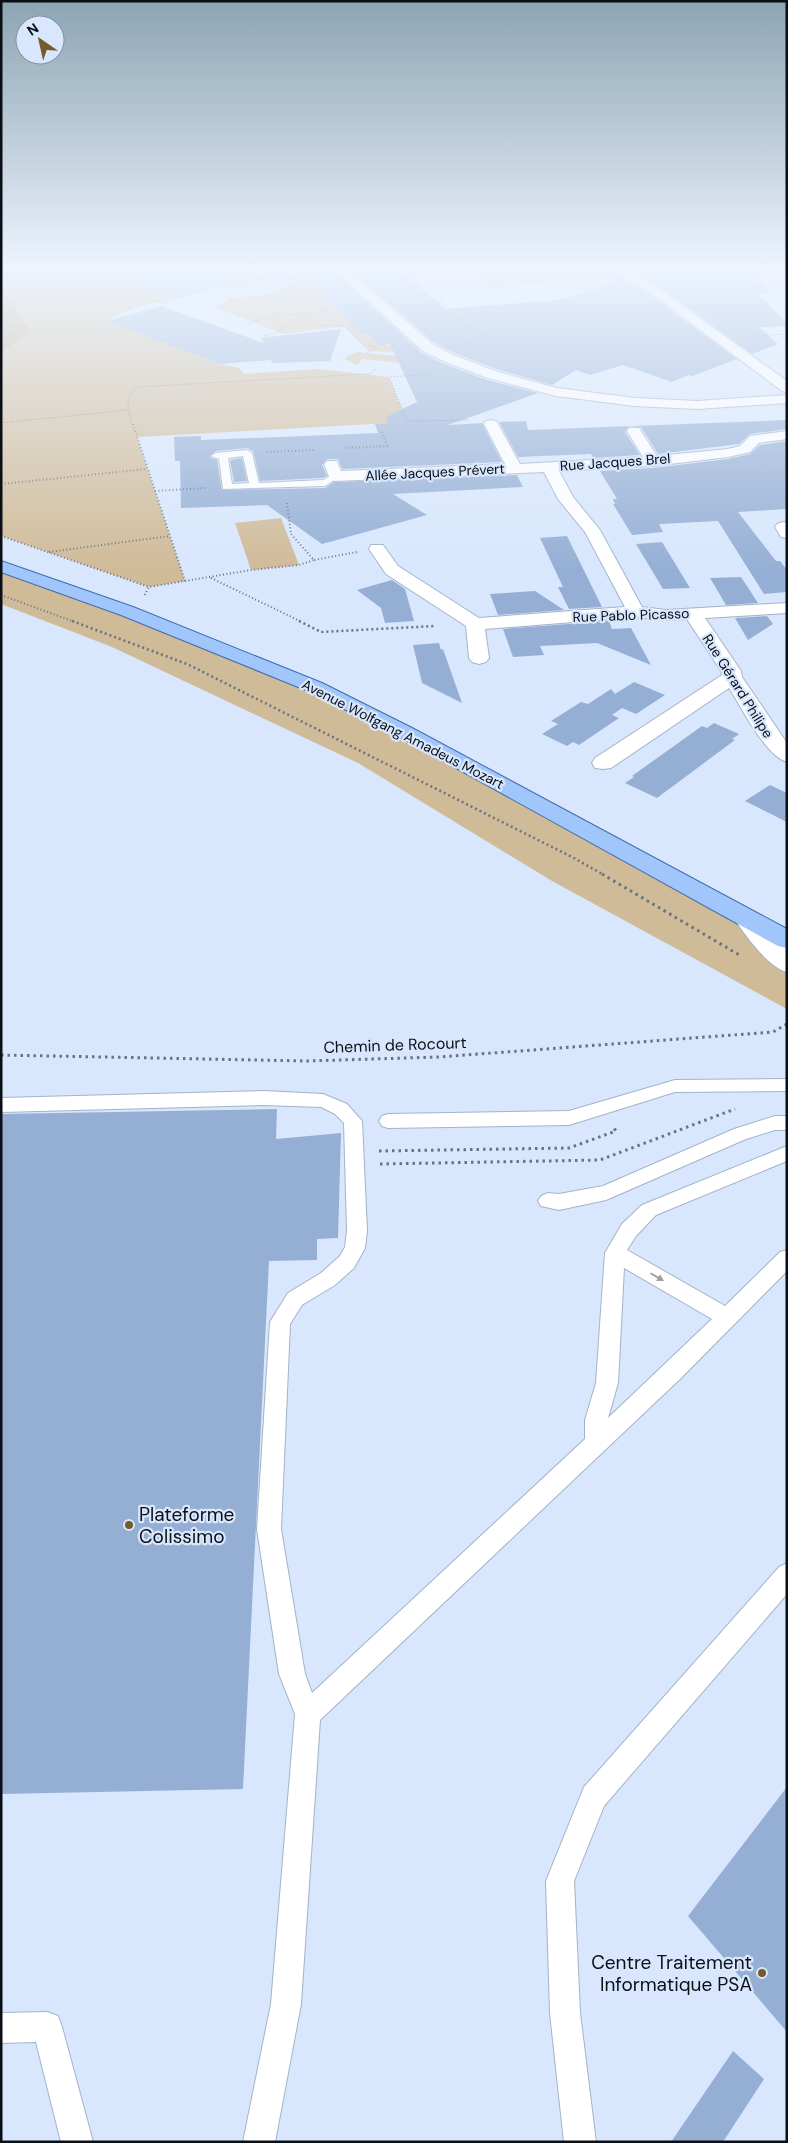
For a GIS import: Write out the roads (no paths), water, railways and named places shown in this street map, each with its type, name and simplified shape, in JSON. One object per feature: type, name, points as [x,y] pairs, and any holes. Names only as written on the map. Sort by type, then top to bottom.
[{"type":"main road","name":"Avenue Wolfgang Amadeus Mozart","points":[[1,566],[127,610],[315,687],[407,733],[787,940]]},
{"type":"street","points":[[480,370],[556,392],[635,402],[696,406],[787,399]]},
{"type":"street","points":[[500,370],[587,390],[642,396],[708,397],[787,393]]},
{"type":"street","points":[[763,370],[787,388]]},
{"type":"street","points":[[491,424],[515,468]]},
{"type":"street","points":[[634,431],[653,461]]},
{"type":"street","name":"Rue Jacques Brel","points":[[636,612],[592,530],[566,499],[549,467],[653,461],[745,450],[755,439],[787,435]]},
{"type":"street","name":"Allée Jacques Prévert","points":[[332,463],[515,468],[549,467]]},
{"type":"street","points":[[377,549],[392,570],[474,624],[479,658]]},
{"type":"street","name":"Rue Pablo Picasso","points":[[474,624],[636,612],[666,615],[787,608]]},
{"type":"street","name":"Rue Gérard Philipe","points":[[692,614],[730,670],[732,677],[757,714],[772,741],[787,756]]},
{"type":"street","points":[[603,763],[732,677]]},
{"type":"street","points":[[746,918],[767,944],[787,964]]},
{"type":"lane","points":[[255,486],[247,453],[220,455],[228,487],[284,486],[325,483],[332,463]]},
{"type":"lane","points":[[388,1122],[570,1118],[675,1086],[787,1085]]},
{"type":"lane","points":[[1,1105],[264,1098],[322,1101],[341,1109],[353,1121],[356,1165],[357,1231],[355,1248],[347,1262],[328,1279],[295,1299],[280,1322],[269,1529],[292,1674],[308,1714],[286,2004],[259,2142]]},
{"type":"lane","points":[[548,1201],[559,1202],[606,1193],[740,1134],[775,1123],[787,1123]]},
{"type":"lane","points":[[596,1442],[596,1420],[607,1383],[614,1253],[629,1230],[649,1210],[787,1153]]},
{"type":"lane","points":[[614,1253],[727,1317]]},
{"type":"lane","points":[[308,1714],[674,1370],[787,1258]]},
{"type":"lane","points":[[580,2142],[565,2013],[560,1881],[594,1797],[787,1575]]},
{"type":"lane","points":[[1,2028],[46,2027],[77,2142]]},
{"type":"place","name":"Plateforme Colissimo","points":[[129,1525]]},
{"type":"place","name":"Centre Traitement Informatique PSA","points":[[762,1973]]}]
